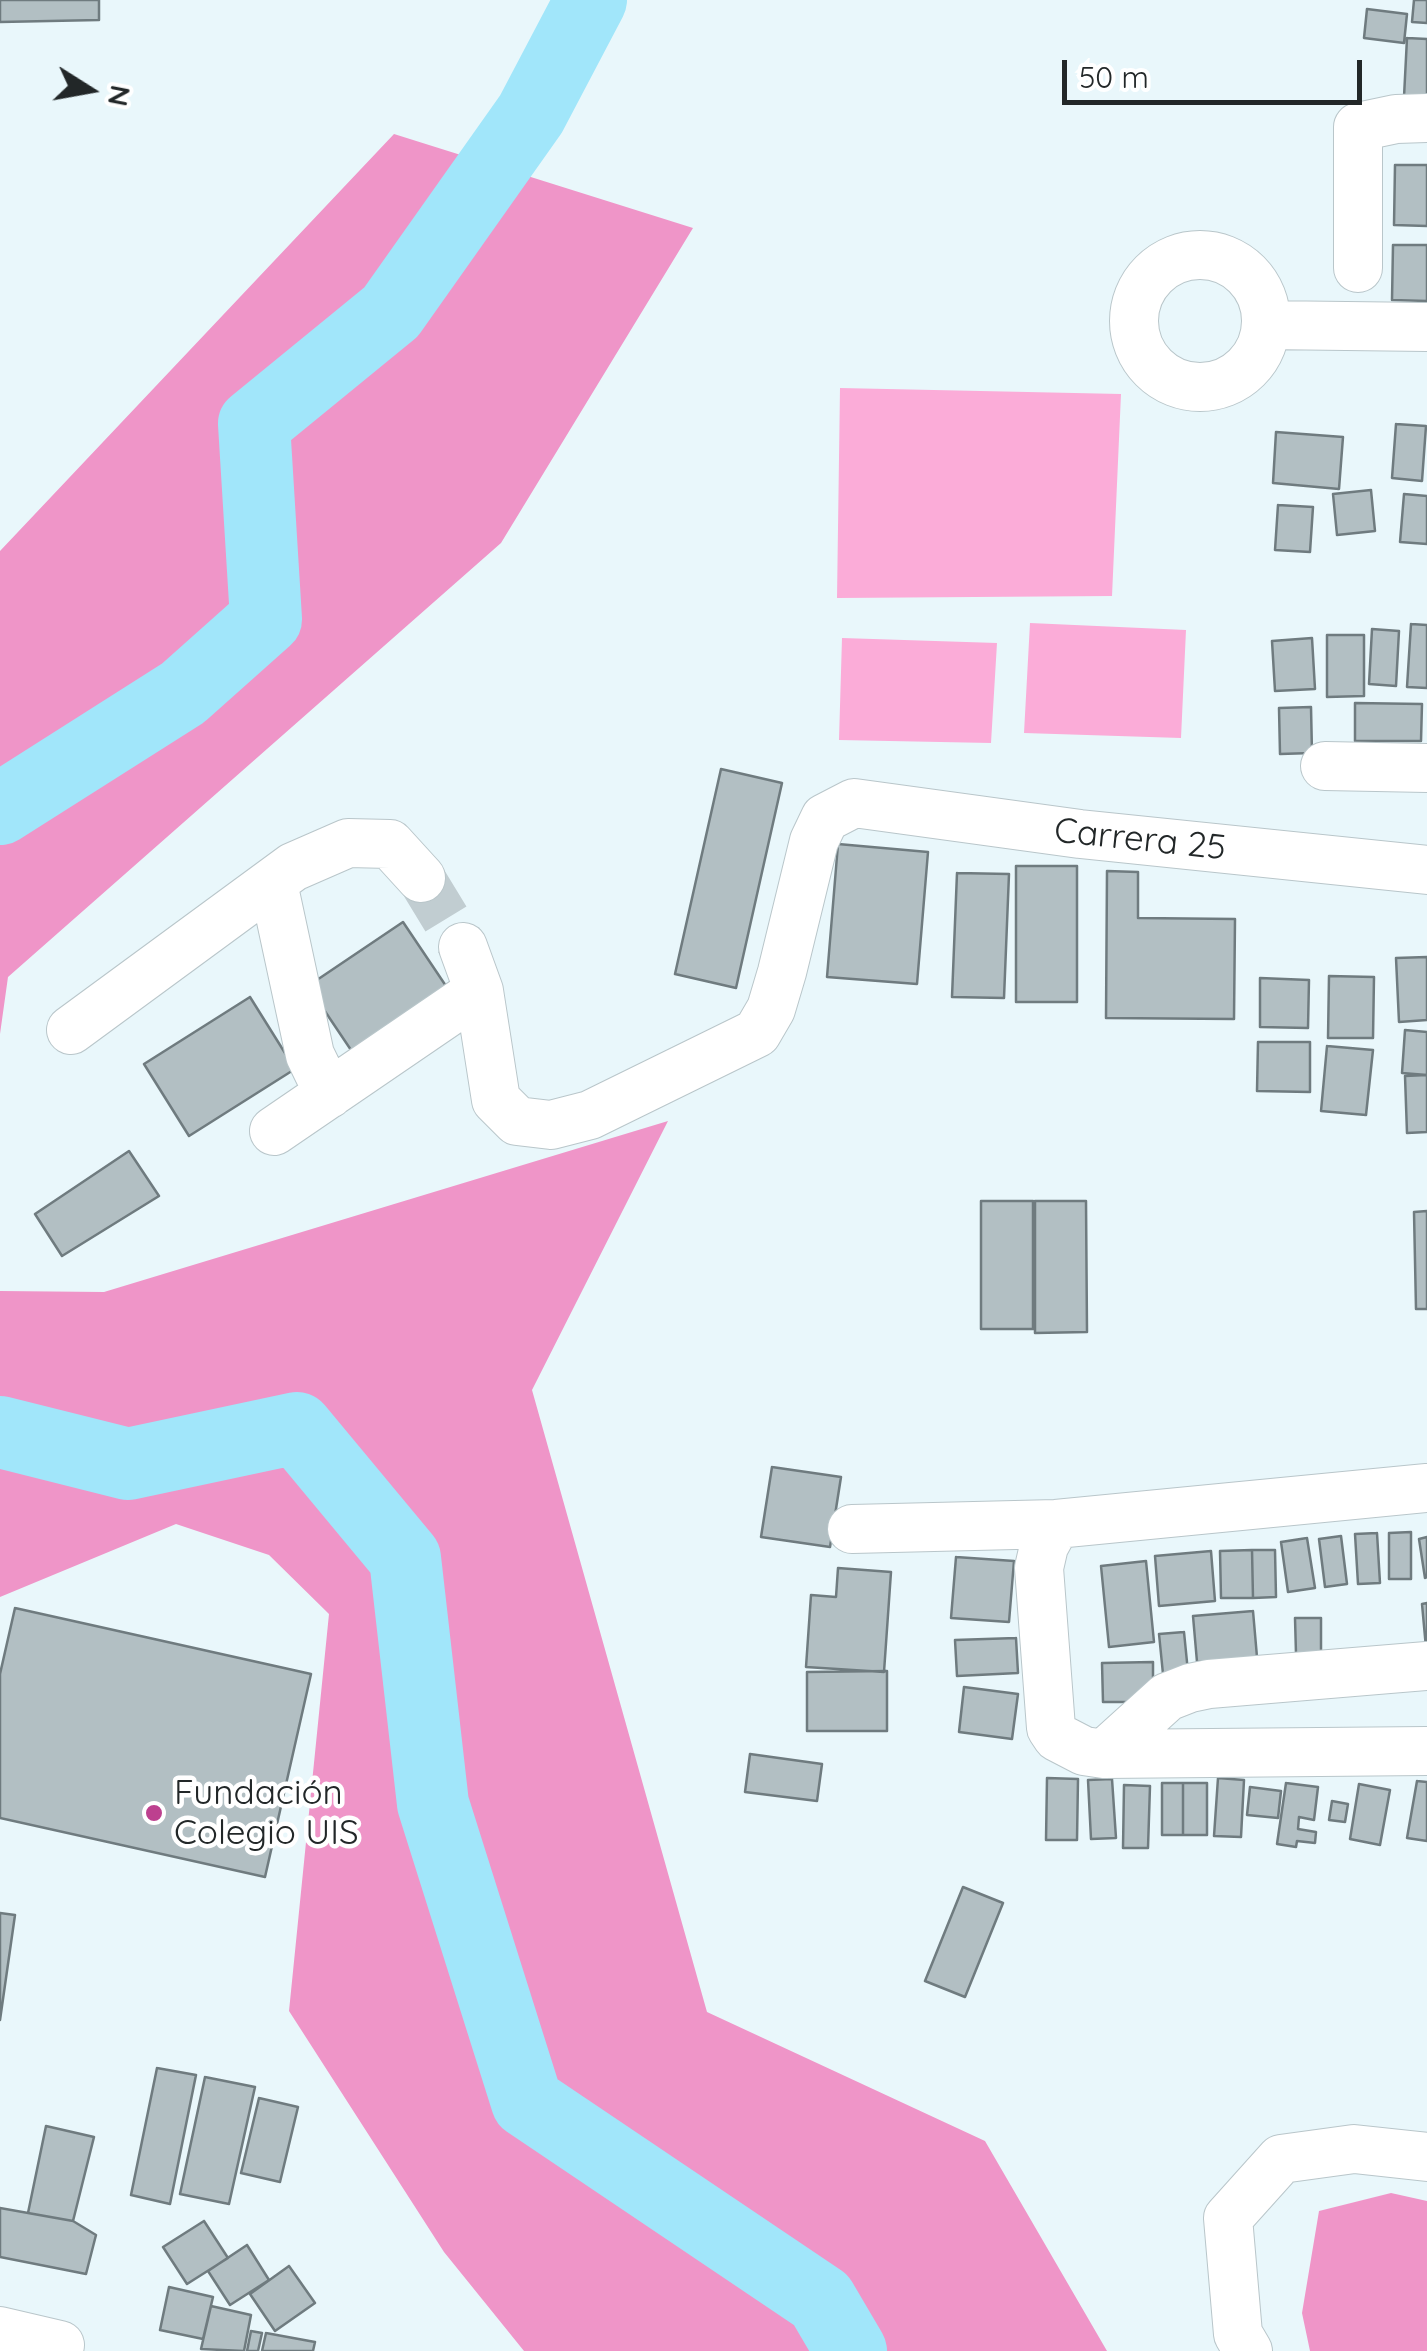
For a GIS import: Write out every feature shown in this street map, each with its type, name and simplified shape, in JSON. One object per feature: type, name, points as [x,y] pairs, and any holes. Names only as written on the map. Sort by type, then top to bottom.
[{"type":"street","points":[[1358,268],[1358,128],[1396,118],[1427,118]]},
{"type":"street","points":[[1266,325],[1427,327]]},
{"type":"street","points":[[1325,766],[1427,768]]},
{"type":"street","name":"Carrera 25","points":[[479,991],[496,1100],[517,1121],[551,1125],[590,1115],[758,1033],[771,1009],[782,972],[814,842],[825,818],[854,803],[1080,834],[1427,870]]},
{"type":"street","points":[[71,1030],[293,867],[348,843],[390,844],[421,878]]},
{"type":"street","points":[[273,884],[310,1055],[329,1094]]},
{"type":"street","points":[[274,1131],[479,991],[463,947]]},
{"type":"street","points":[[852,1529],[1056,1524],[1427,1488]]},
{"type":"street","points":[[1056,1524],[1044,1546],[1040,1568],[1051,1728],[1057,1737],[1084,1751],[1104,1754],[1427,1751]]},
{"type":"street","points":[[1104,1754],[1167,1698],[1190,1688],[1427,1666]]},
{"type":"street","points":[[1248,2351],[1238,2334],[1228,2218],[1281,2159],[1354,2149],[1427,2157]]},
{"type":"street","points":[[0,2331],[60,2345]]},
{"type":"shaded area","points":[[394,134],[693,228],[501,543],[8,977],[0,1034],[0,551]]},
{"type":"shaded area","points":[[840,388],[1121,394],[1112,596],[837,598]]},
{"type":"shaded area","points":[[1030,623],[1186,630],[1181,738],[1024,733]]},
{"type":"shaded area","points":[[842,638],[997,643],[991,743],[839,740]]},
{"type":"shaded area","points":[[668,1121],[532,1390],[707,2012],[985,2141],[1107,2351],[524,2351],[444,2252],[289,2011],[329,1614],[269,1555],[176,1524],[0,1597],[0,1291],[104,1292]]},
{"type":"shaded area","points":[[1391,2193],[1427,2201],[1427,2351],[1310,2351],[1302,2313],[1319,2211]]},
{"type":"building","points":[[0,0],[99,0],[99,20],[0,22]]},
{"type":"building","points":[[1414,0],[1427,0],[1427,23],[1412,22]]},
{"type":"building","points":[[1367,9],[1407,14],[1404,43],[1364,38]]},
{"type":"building","points":[[1407,38],[1427,39],[1427,98],[1404,97]]},
{"type":"building","points":[[1395,165],[1427,165],[1427,226],[1394,225]]},
{"type":"building","points":[[1393,245],[1427,245],[1427,301],[1392,300]]},
{"type":"building","points":[[1396,424],[1426,426],[1422,481],[1392,478]]},
{"type":"building","points":[[1276,432],[1343,437],[1339,489],[1273,483]]},
{"type":"building","points":[[1371,490],[1375,531],[1337,535],[1333,494]]},
{"type":"building","points":[[1404,494],[1427,496],[1427,544],[1400,542]]},
{"type":"building","points":[[1278,505],[1313,507],[1310,552],[1275,550]]},
{"type":"building","points":[[1411,624],[1427,625],[1427,688],[1407,687]]},
{"type":"building","points":[[1372,629],[1399,631],[1396,686],[1369,684]]},
{"type":"building","points":[[1327,635],[1364,635],[1364,696],[1327,697]]},
{"type":"building","points":[[1312,638],[1315,689],[1275,691],[1272,641]]},
{"type":"building","points":[[1355,703],[1422,704],[1421,741],[1355,741]]},
{"type":"building","points":[[1311,707],[1312,753],[1280,754],[1279,708]]},
{"type":"building","points":[[721,769],[782,783],[736,988],[675,974]]},
{"type":"building","points":[[838,844],[928,852],[917,984],[827,977]]},
{"type":"building","points":[[1016,866],[1077,866],[1077,1002],[1016,1002]]},
{"type":"building","points":[[1107,871],[1138,872],[1138,918],[1235,919],[1234,1019],[1106,1018]]},
{"type":"building","points":[[957,873],[1009,874],[1004,998],[952,997]]},
{"type":"building","points":[[403,922],[448,989],[353,1053],[308,986]]},
{"type":"building","points":[[1427,957],[1427,1020],[1399,1022],[1396,958]]},
{"type":"building","points":[[1329,976],[1374,977],[1373,1038],[1328,1038]]},
{"type":"building","points":[[1260,978],[1309,980],[1308,1028],[1260,1027]]},
{"type":"building","points":[[250,997],[295,1069],[189,1136],[144,1064]]},
{"type":"building","points":[[1405,1030],[1427,1032],[1427,1075],[1402,1073]]},
{"type":"building","points":[[1258,1042],[1310,1042],[1310,1092],[1257,1091]]},
{"type":"building","points":[[1327,1046],[1373,1050],[1366,1115],[1321,1111]]},
{"type":"building","points":[[1427,1075],[1427,1132],[1407,1133],[1405,1076]]},
{"type":"building","points":[[129,1151],[159,1196],[62,1256],[35,1214]]},
{"type":"building","points":[[981,1201],[1033,1201],[1033,1329],[981,1329]]},
{"type":"building","points":[[1035,1201],[1086,1201],[1087,1332],[1035,1333]]},
{"type":"building","points":[[1427,1211],[1427,1309],[1416,1309],[1414,1212]]},
{"type":"building","points":[[772,1467],[841,1477],[830,1547],[761,1537]]},
{"type":"building","points":[[1411,1532],[1411,1579],[1389,1579],[1389,1533]]},
{"type":"building","points":[[1377,1533],[1380,1583],[1358,1584],[1355,1534]]},
{"type":"building","points":[[1341,1536],[1347,1584],[1325,1587],[1319,1539]]},
{"type":"building","points":[[1427,1537],[1427,1577],[1425,1578],[1419,1539]]},
{"type":"building","points":[[1307,1538],[1315,1588],[1288,1592],[1281,1542]]},
{"type":"building","points":[[1252,1550],[1275,1550],[1276,1597],[1253,1598]]},
{"type":"building","points":[[1252,1550],[1253,1598],[1221,1598],[1220,1551]]},
{"type":"building","points":[[1211,1551],[1215,1601],[1159,1606],[1155,1556]]},
{"type":"building","points":[[956,1557],[1014,1561],[1009,1622],[951,1618]]},
{"type":"building","points":[[1146,1561],[1154,1642],[1109,1647],[1101,1566]]},
{"type":"building","points":[[838,1568],[891,1572],[884,1672],[806,1667],[811,1595],[836,1597]]},
{"type":"building","points":[[1427,1603],[1427,1647],[1426,1648],[1422,1604]]},
{"type":"building","points":[[15,1608],[311,1674],[265,1877],[0,1818],[0,1674]]},
{"type":"building","points":[[1253,1611],[1257,1657],[1197,1662],[1193,1616]]},
{"type":"building","points":[[1295,1618],[1321,1618],[1321,1654],[1296,1654]]},
{"type":"building","points":[[1184,1632],[1188,1672],[1163,1674],[1159,1634]]},
{"type":"building","points":[[1016,1638],[1018,1673],[957,1676],[955,1640]]},
{"type":"building","points":[[1153,1662],[1153,1702],[1103,1702],[1102,1663]]},
{"type":"building","points":[[887,1671],[887,1731],[807,1731],[807,1672]]},
{"type":"building","points":[[964,1687],[1018,1694],[1012,1739],[959,1732]]},
{"type":"building","points":[[750,1754],[822,1764],[817,1801],[745,1792]]},
{"type":"building","points":[[1047,1778],[1078,1779],[1077,1840],[1046,1840]]},
{"type":"building","points":[[1218,1778],[1244,1780],[1241,1837],[1214,1836]]},
{"type":"building","points":[[1112,1779],[1116,1838],[1091,1839],[1088,1780]]},
{"type":"building","points":[[1417,1781],[1427,1782],[1427,1841],[1407,1838]]},
{"type":"building","points":[[1162,1783],[1183,1783],[1183,1835],[1162,1835]]},
{"type":"building","points":[[1183,1783],[1207,1783],[1207,1835],[1183,1835]]},
{"type":"building","points":[[1286,1783],[1318,1787],[1314,1820],[1299,1817],[1298,1829],[1316,1832],[1315,1843],[1297,1841],[1296,1847],[1277,1844]]},
{"type":"building","points":[[1359,1784],[1390,1790],[1380,1845],[1350,1839]]},
{"type":"building","points":[[1124,1785],[1150,1786],[1148,1848],[1123,1848]]},
{"type":"building","points":[[1250,1787],[1281,1791],[1278,1818],[1247,1815]]},
{"type":"building","points":[[1332,1801],[1348,1804],[1345,1822],[1329,1820]]},
{"type":"building","points":[[963,1887],[1003,1903],[965,1997],[925,1981]]},
{"type":"building","points":[[0,1913],[15,1915],[0,2020]]},
{"type":"building","points":[[157,2068],[196,2075],[170,2204],[131,2195]]},
{"type":"building","points":[[205,2077],[255,2087],[229,2204],[180,2194]]},
{"type":"building","points":[[259,2098],[298,2107],[280,2182],[241,2173]]},
{"type":"building","points":[[46,2126],[94,2137],[73,2221],[28,2213]]},
{"type":"building","points":[[0,2208],[73,2221],[96,2235],[86,2274],[0,2257]]},
{"type":"building","points":[[204,2221],[228,2258],[187,2284],[163,2247]]},
{"type":"building","points":[[247,2245],[269,2280],[230,2305],[208,2271]]},
{"type":"building","points":[[289,2266],[315,2303],[275,2331],[250,2294]]},
{"type":"building","points":[[169,2287],[213,2297],[203,2339],[160,2330]]},
{"type":"building","points":[[211,2306],[251,2315],[244,2351],[201,2349]]},
{"type":"building","points":[[251,2331],[262,2333],[258,2351],[247,2351]]},
{"type":"building","points":[[266,2333],[315,2342],[313,2351],[262,2351]]},
{"type":"waterway","points":[[0,809],[183,693],[266,619],[254,424],[391,312],[531,114],[591,0]]},
{"type":"waterway","points":[[0,1432],[128,1464],[297,1428],[405,1558],[433,1804],[527,2102],[821,2300],[851,2351]]},
{"type":"tunnel","points":[[421,878],[463,947]]},
{"type":"place","name":"Fundación Colegio UIS","points":[[154,1813]]}]
